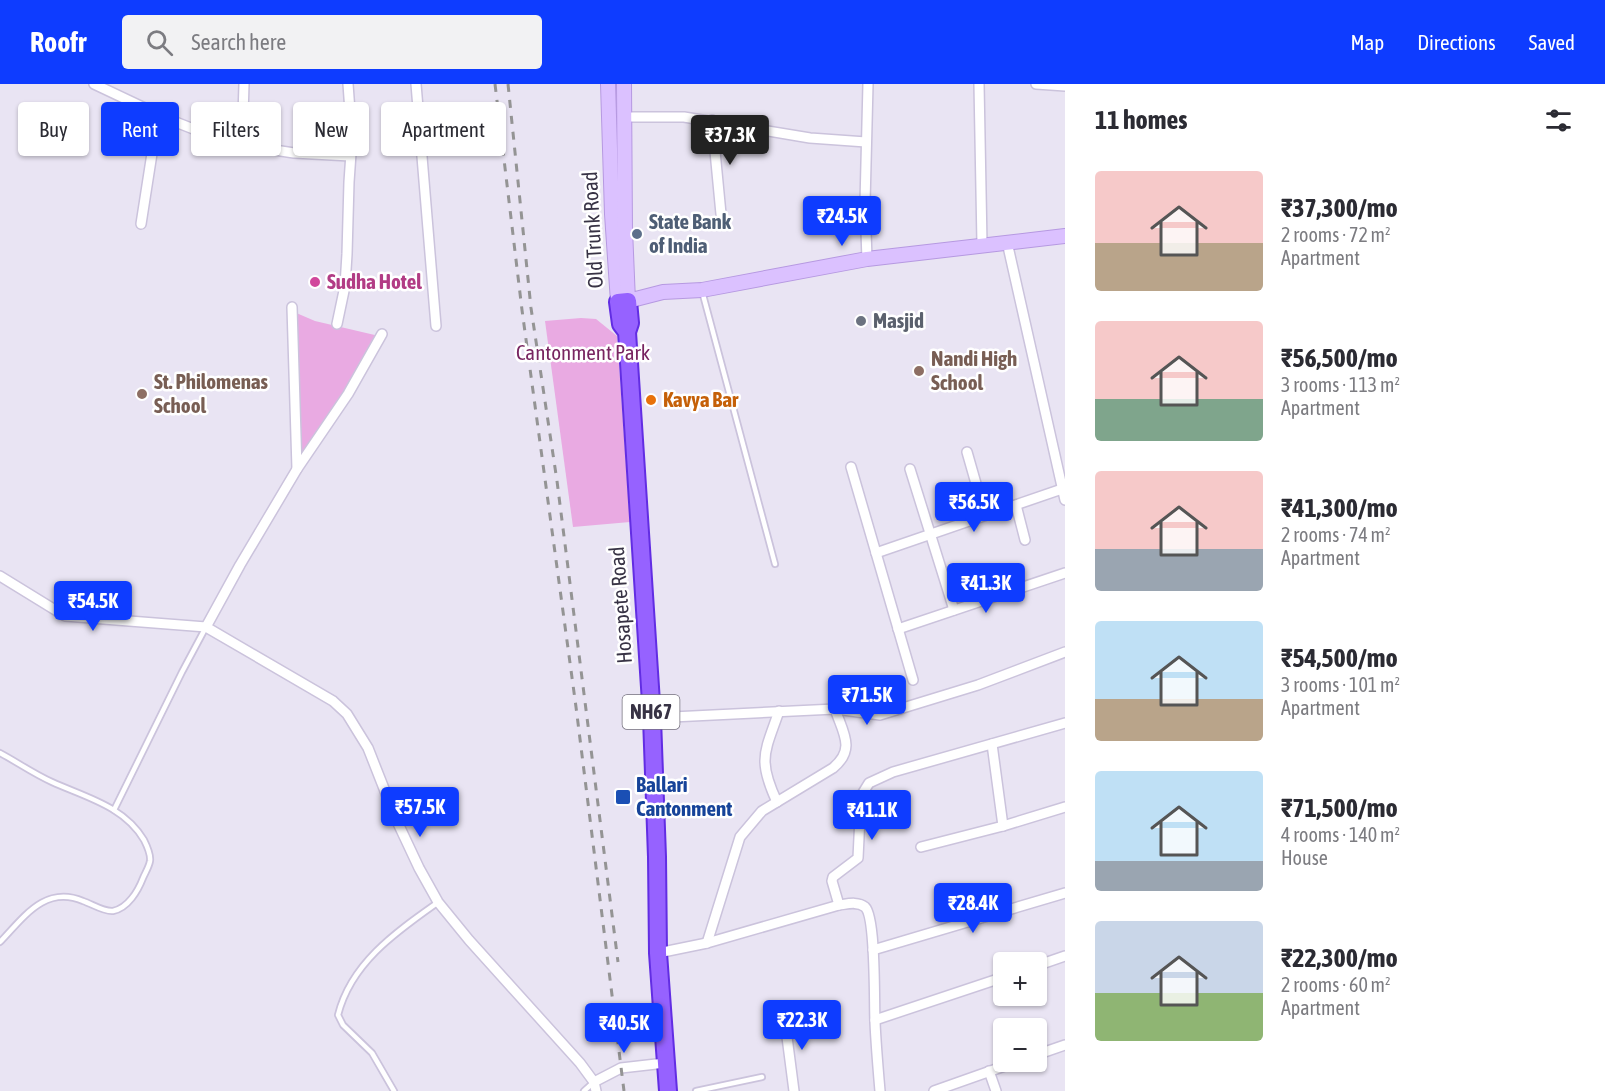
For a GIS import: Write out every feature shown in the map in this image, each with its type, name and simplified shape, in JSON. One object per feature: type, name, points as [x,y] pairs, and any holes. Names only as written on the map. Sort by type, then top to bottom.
[{"type":"highway","name":"Hosapete Road","points":[[623,302],[621,324],[627,332],[652,718],[658,953],[668,1091]]},
{"type":"street","points":[[94,84],[132,102]]},
{"type":"street","points":[[116,94],[119,84]]},
{"type":"street","points":[[243,102],[244,84]]},
{"type":"street","points":[[348,84],[349,102]]},
{"type":"street","points":[[416,84],[436,326]]},
{"type":"street","name":"Old Trunk Road","points":[[608,84],[612,214],[623,302]]},
{"type":"street","name":"Old Trunk Road","points":[[623,302],[624,84]]},
{"type":"street","points":[[867,259],[865,203],[868,84]]},
{"type":"street","points":[[979,84],[982,244]]},
{"type":"street","points":[[1036,84],[1065,86]]},
{"type":"street","points":[[625,117],[684,117],[712,120],[780,134],[841,142],[866,142]]},
{"type":"street","points":[[712,120],[721,214]]},
{"type":"street","points":[[141,224],[152,156]]},
{"type":"street","points":[[337,324],[345,286],[350,156]]},
{"type":"street","points":[[623,302],[669,291],[702,290],[867,259],[1065,236]]},
{"type":"street","points":[[1007,242],[1065,500]]},
{"type":"street","points":[[292,307],[297,469]]},
{"type":"street","points":[[206,627],[297,469],[348,394],[382,334]]},
{"type":"street","points":[[967,452],[985,515]]},
{"type":"street","points":[[851,467],[913,680]]},
{"type":"street","points":[[910,469],[954,610]]},
{"type":"street","points":[[876,553],[1064,488]]},
{"type":"street","points":[[1016,505],[1025,540]]},
{"type":"street","points":[[898,629],[1065,573]]},
{"type":"street","points":[[0,576],[65,616],[206,627],[333,701],[347,714],[368,748],[418,868],[438,902],[469,940],[580,1063],[595,1086],[621,1068],[665,1063]]},
{"type":"street","points":[[652,718],[835,709],[880,715],[978,686],[1065,652]]},
{"type":"street","points":[[707,943],[740,837],[762,811],[842,761],[847,745],[835,709]]},
{"type":"street","points":[[777,802],[769,785],[764,766],[764,753],[779,711]]},
{"type":"street","points":[[838,905],[833,877],[858,858],[861,795],[869,783],[893,772],[1065,723]]},
{"type":"street","points":[[992,744],[1003,826]]},
{"type":"street","points":[[921,847],[1065,807]]},
{"type":"street","points":[[873,950],[1065,893]]},
{"type":"street","points":[[658,953],[707,943],[838,905],[857,903],[868,911],[873,950],[880,1091]]},
{"type":"street","points":[[1047,962],[1065,956]]},
{"type":"street","points":[[875,1020],[993,981]]},
{"type":"street","points":[[784,1014],[794,1091]]},
{"type":"street","points":[[1047,1051],[1065,1045]]},
{"type":"street","points":[[934,1091],[993,1070]]},
{"type":"street","points":[[989,1071],[996,1091]]},
{"type":"lane","points":[[702,290],[775,564]]},
{"type":"lane","points":[[114,810],[206,627]]},
{"type":"lane","points":[[0,753],[50,781],[114,810],[128,819],[149,850],[150,861],[142,882],[131,900],[122,908],[111,911],[72,896],[59,895],[49,898],[33,909],[0,942]]},
{"type":"lane","points":[[394,1091],[372,1053],[343,1025],[338,1015],[351,982],[384,942],[438,902]]},
{"type":"lane","points":[[696,1091],[762,1077]]},
{"type":"lane","points":[[584,1091],[595,1086]]},
{"type":"green space","points":[[294,312],[315,321],[379,336],[346,393],[300,460]]},
{"type":"green space","name":"Cantonment Park","points":[[596,319],[617,336],[630,522],[573,527],[545,321]]},
{"type":"railway","points":[[495,84],[522,310],[576,707],[624,1091]]},
{"type":"railway","points":[[508,84],[531,308],[557,481],[618,962]]},
{"type":"place","name":"State Bank of India","points":[[637,234]]},
{"type":"place","name":"Sudha Hotel","points":[[315,282]]},
{"type":"place","name":"Masjid","points":[[861,321]]},
{"type":"place","name":"Nandi High School","points":[[919,371]]},
{"type":"place","name":"St. Philomenas School","points":[[142,394]]},
{"type":"place","name":"Kavya Bar","points":[[651,400]]},
{"type":"place","name":"Ballari Cantonment","points":[[623,797]]}]
